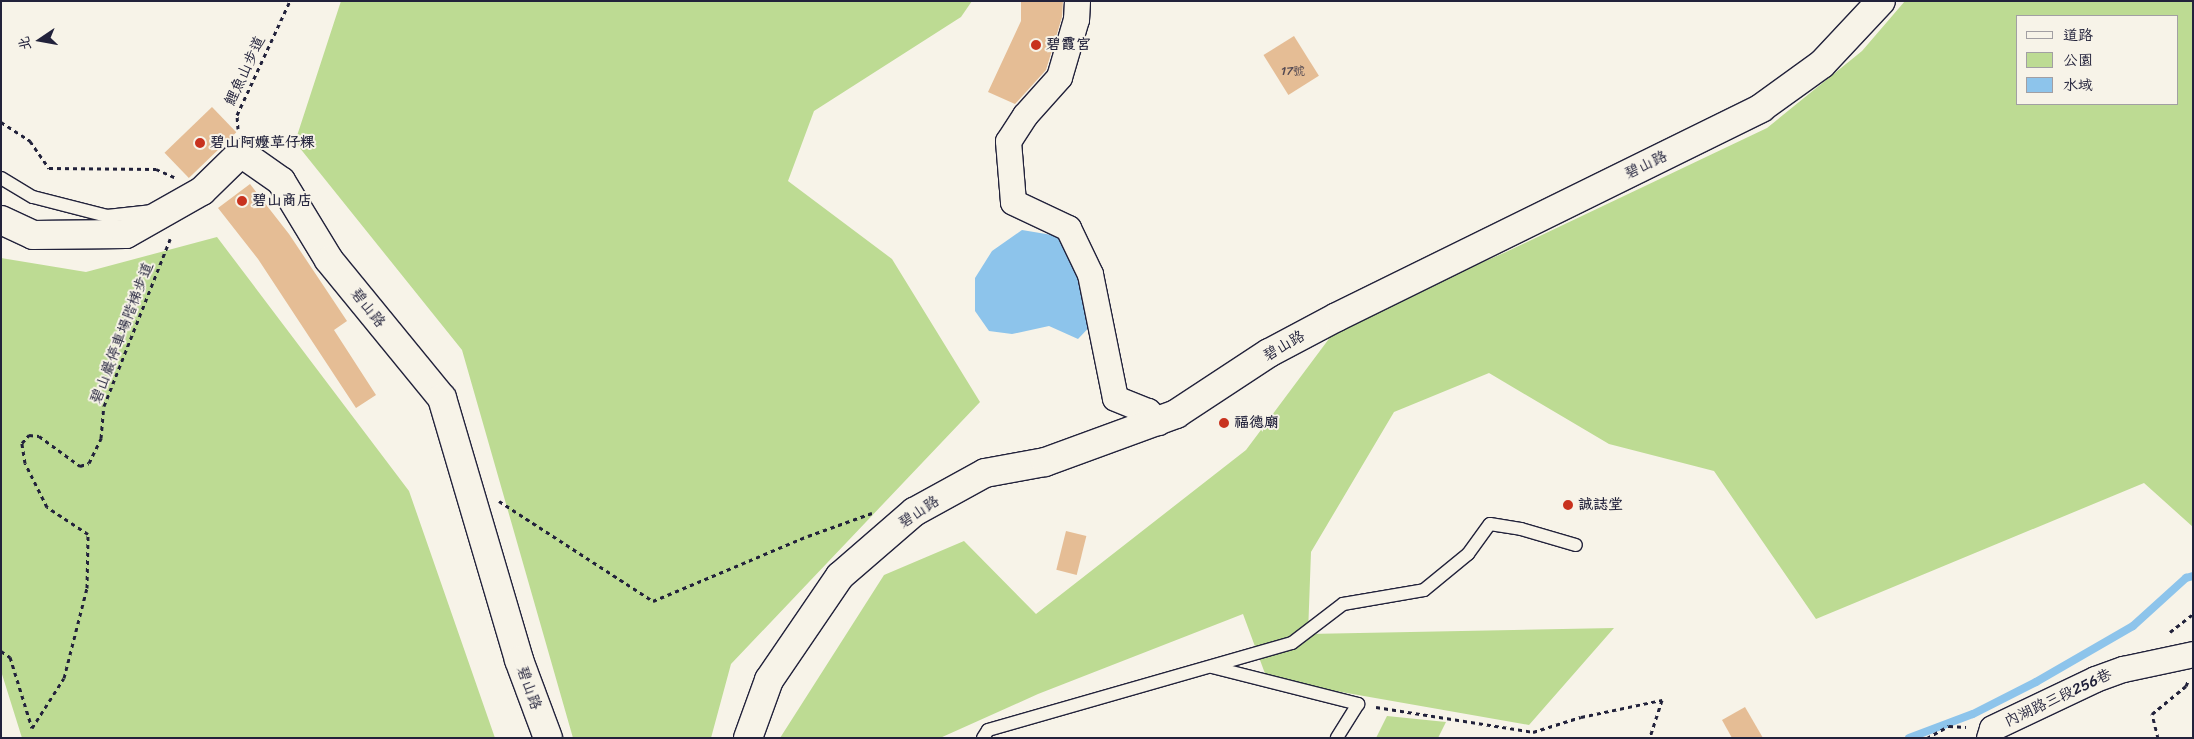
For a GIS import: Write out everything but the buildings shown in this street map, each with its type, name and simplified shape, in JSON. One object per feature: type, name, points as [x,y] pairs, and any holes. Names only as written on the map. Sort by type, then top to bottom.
[{"type":"street","points":[[1077,1],[1076,19],[1059,77],[1025,115],[1008,141],[1013,202],[1068,228],[1090,274],[1115,398],[1148,411],[1158,422]]},
{"type":"street","name":"碧山路","points":[[748,738],[769,680],[840,576],[914,512],[985,473],[1045,462],[1176,414],[1269,353],[1337,317],[1761,108],[1822,64],[1880,1]]},
{"type":"street","points":[[1,220],[32,235],[126,234],[186,200],[240,153]]},
{"type":"street","name":"碧山路","points":[[240,153],[281,181],[329,260],[442,398],[519,660],[548,738]]},
{"type":"street","name":"內湖路三段256巷","points":[[1990,733],[2123,669],[2191,665]]},
{"type":"lane","points":[[1,178],[33,197],[107,216],[186,200]]},
{"type":"lane","points":[[983,738],[988,730],[1292,643],[1343,604],[1424,590],[1468,554],[1490,524],[1521,529],[1576,545]]},
{"type":"lane","points":[[1210,667],[1358,704],[1337,738]]},
{"type":"path","name":"鯉魚山步道","points":[[240,153],[237,115],[290,1]]},
{"type":"path","points":[[1,122],[30,141],[49,168],[156,169],[186,200]]},
{"type":"path","name":"碧山巖停車場階梯步道","points":[[1,651],[10,657],[32,728],[64,678],[87,588],[88,534],[47,507],[25,462],[22,442],[29,435],[39,436],[80,466],[88,463],[101,438],[104,406],[186,200]]},
{"type":"path","points":[[498,500],[653,601],[772,551]]},
{"type":"path","points":[[2158,738],[2152,714],[2186,686],[2191,665]]},
{"type":"path","points":[[1358,704],[1533,732],[1662,700],[1650,738]]},
{"type":"path","points":[[1927,738],[1949,726],[1990,733]]},
{"type":"green space","points":[[341,1],[972,1],[961,17],[814,111],[788,181],[892,259],[980,402],[731,664],[711,738],[573,738],[462,350],[295,142]]},
{"type":"green space","points":[[1905,1],[2193,1],[2193,527],[2144,483],[1816,619],[1714,471],[1609,444],[1489,373],[1394,412],[1311,552],[1308,634],[1614,628],[1529,725],[1267,679],[1243,614],[1038,694],[940,738],[780,738],[884,575],[964,541],[1036,614],[1246,450],[1340,324],[1506,252],[1767,128],[1862,51]]},
{"type":"green space","points":[[217,237],[409,491],[495,738],[22,738],[1,671],[1,258],[86,272]]},
{"type":"green space","points":[[1387,716],[1446,722],[1438,738],[1376,738]]},
{"type":"water","points":[[1022,230],[1058,236],[1083,261],[1099,317],[1078,339],[1049,326],[1012,334],[989,331],[975,311],[975,278],[992,251]]},
{"type":"waterway","points":[[1909,738],[1973,714],[2036,682],[2133,626],[2186,578],[2193,576]]},
{"type":"place","name":"碧霞宮","points":[[1036,45]]},
{"type":"place","name":"碧山阿嬤草仔粿","points":[[200,143]]},
{"type":"place","name":"碧山商店","points":[[242,201]]},
{"type":"place","name":"福德廟","points":[[1224,423]]},
{"type":"place","name":"誠誌堂","points":[[1568,505]]}]
